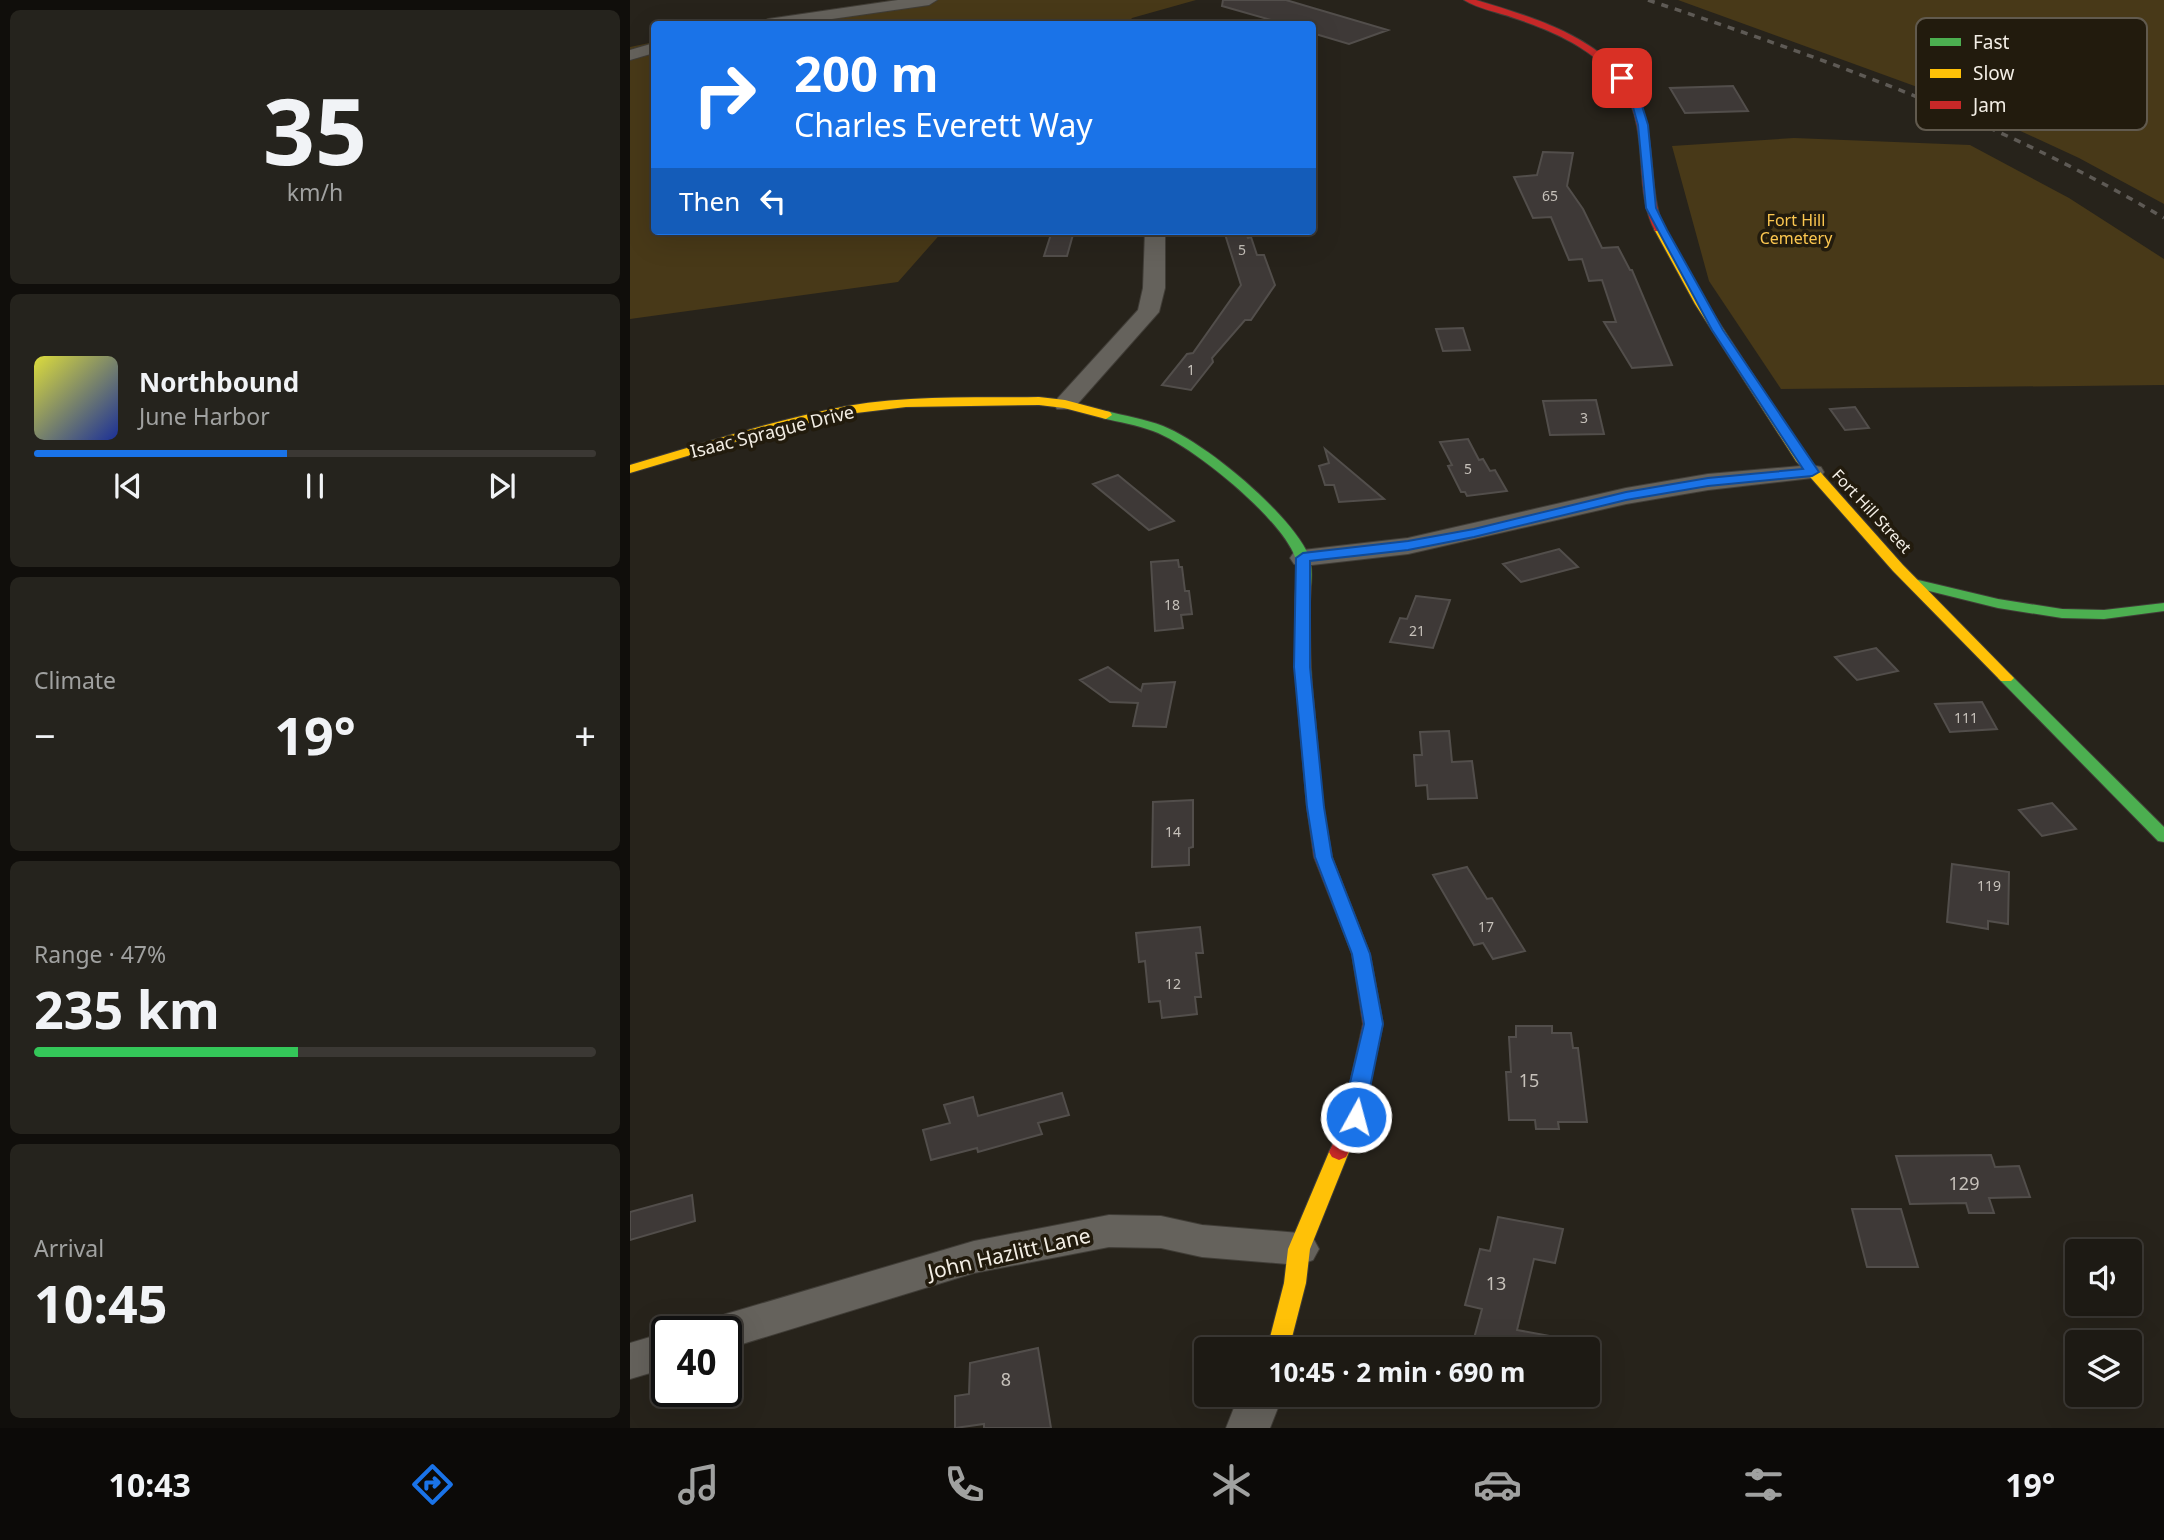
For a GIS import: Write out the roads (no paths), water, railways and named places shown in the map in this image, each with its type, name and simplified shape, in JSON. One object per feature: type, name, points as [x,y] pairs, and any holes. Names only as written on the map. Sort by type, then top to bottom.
[{"type":"main road","name":"Fort Hill Street","points":[[1468,0],[1547,28],[1576,42],[1609,64],[1633,93],[1643,125],[1651,208],[1672,253],[1717,330],[1812,472],[1914,583],[1977,640],[2164,837]]},
{"type":"main road","name":"Isaac Sprague Drive","points":[[630,470],[783,424],[876,406],[989,400],[1065,404],[1159,429],[1199,452],[1234,478],[1264,507],[1303,558]]},
{"type":"main road","points":[[1281,1337],[1295,1283],[1299,1249],[1329,1172],[1356,1117],[1360,1083],[1373,1024],[1361,954],[1323,857],[1315,807],[1302,667],[1303,558]]},
{"type":"main road","points":[[1914,583],[2048,611],[2103,615],[2164,607]]},
{"type":"main road","points":[[2014,622],[2048,611]]},
{"type":"street","points":[[857,0],[876,8]]},
{"type":"street","points":[[788,21],[929,0]]},
{"type":"street","points":[[630,55],[651,49]]},
{"type":"street","points":[[1065,404],[1148,312],[1154,288],[1155,235]]},
{"type":"street","points":[[1303,558],[1408,546],[1637,494],[1708,482],[1812,472]]},
{"type":"street","name":"John Hazlitt Lane","points":[[742,1327],[974,1257],[1110,1231],[1161,1232],[1202,1241],[1299,1249]]},
{"type":"street","points":[[630,1361],[651,1355]]},
{"type":"street","points":[[1248,1428],[1256,1407]]},
{"type":"railway","points":[[1648,0],[1782,46],[1916,97]]},
{"type":"railway","points":[[1993,130],[2039,151],[2164,218]]},
{"type":"park label","name":"Fort Hill Cemetery","points":[[1796,229]]}]
